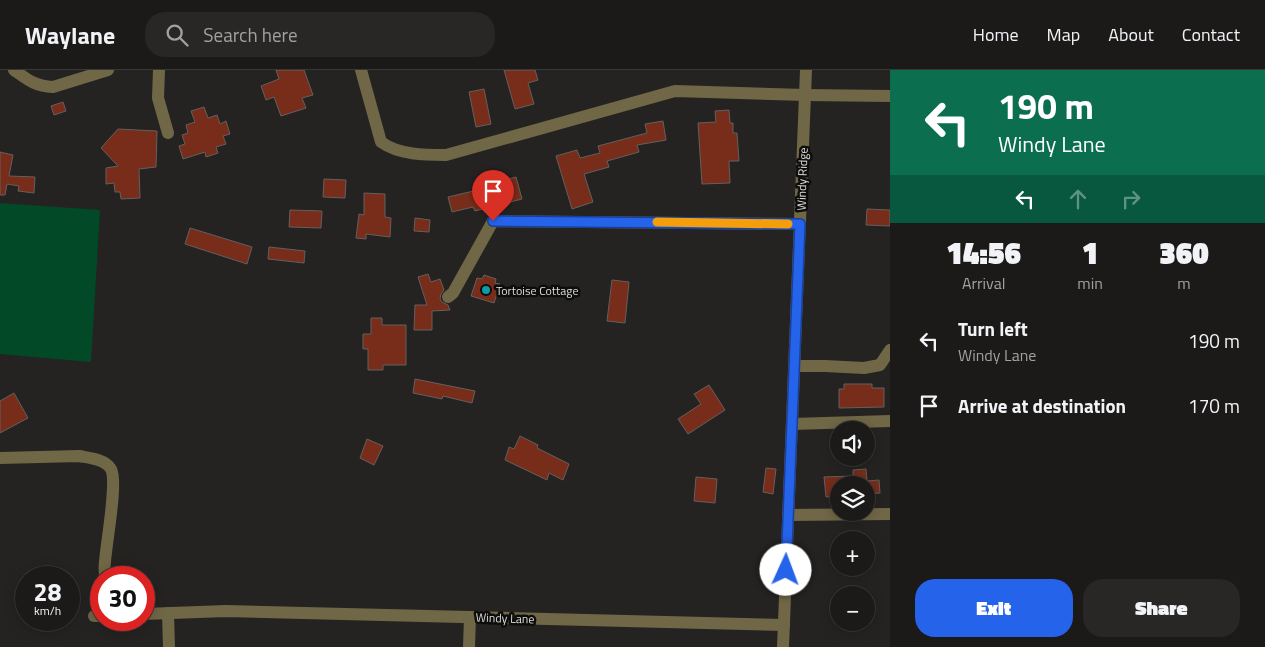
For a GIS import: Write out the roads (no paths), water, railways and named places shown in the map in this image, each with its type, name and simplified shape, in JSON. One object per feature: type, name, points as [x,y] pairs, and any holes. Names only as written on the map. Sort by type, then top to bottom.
[{"type":"street","points":[[14,70],[34,84],[53,87],[108,70]]},
{"type":"street","points":[[159,70],[158,98],[168,133]]},
{"type":"street","points":[[361,70],[381,142],[390,148],[423,155],[446,155],[675,91],[890,96]]},
{"type":"street","name":"Windy Ridge","points":[[783,647],[806,70]]},
{"type":"street","points":[[448,297],[453,293],[493,221],[800,224]]},
{"type":"street","points":[[795,366],[864,368],[880,365],[890,350]]},
{"type":"street","points":[[792,424],[890,421]]},
{"type":"street","points":[[0,458],[79,456],[102,462],[111,470],[114,488],[104,566]]},
{"type":"street","points":[[788,515],[890,514]]},
{"type":"street","name":"Windy Lane","points":[[155,614],[226,611],[784,626]]},
{"type":"street","points":[[168,613],[168,647]]},
{"type":"street","points":[[470,617],[470,647]]},
{"type":"place","name":"Tortoise Cottage","points":[[486,290]]}]
